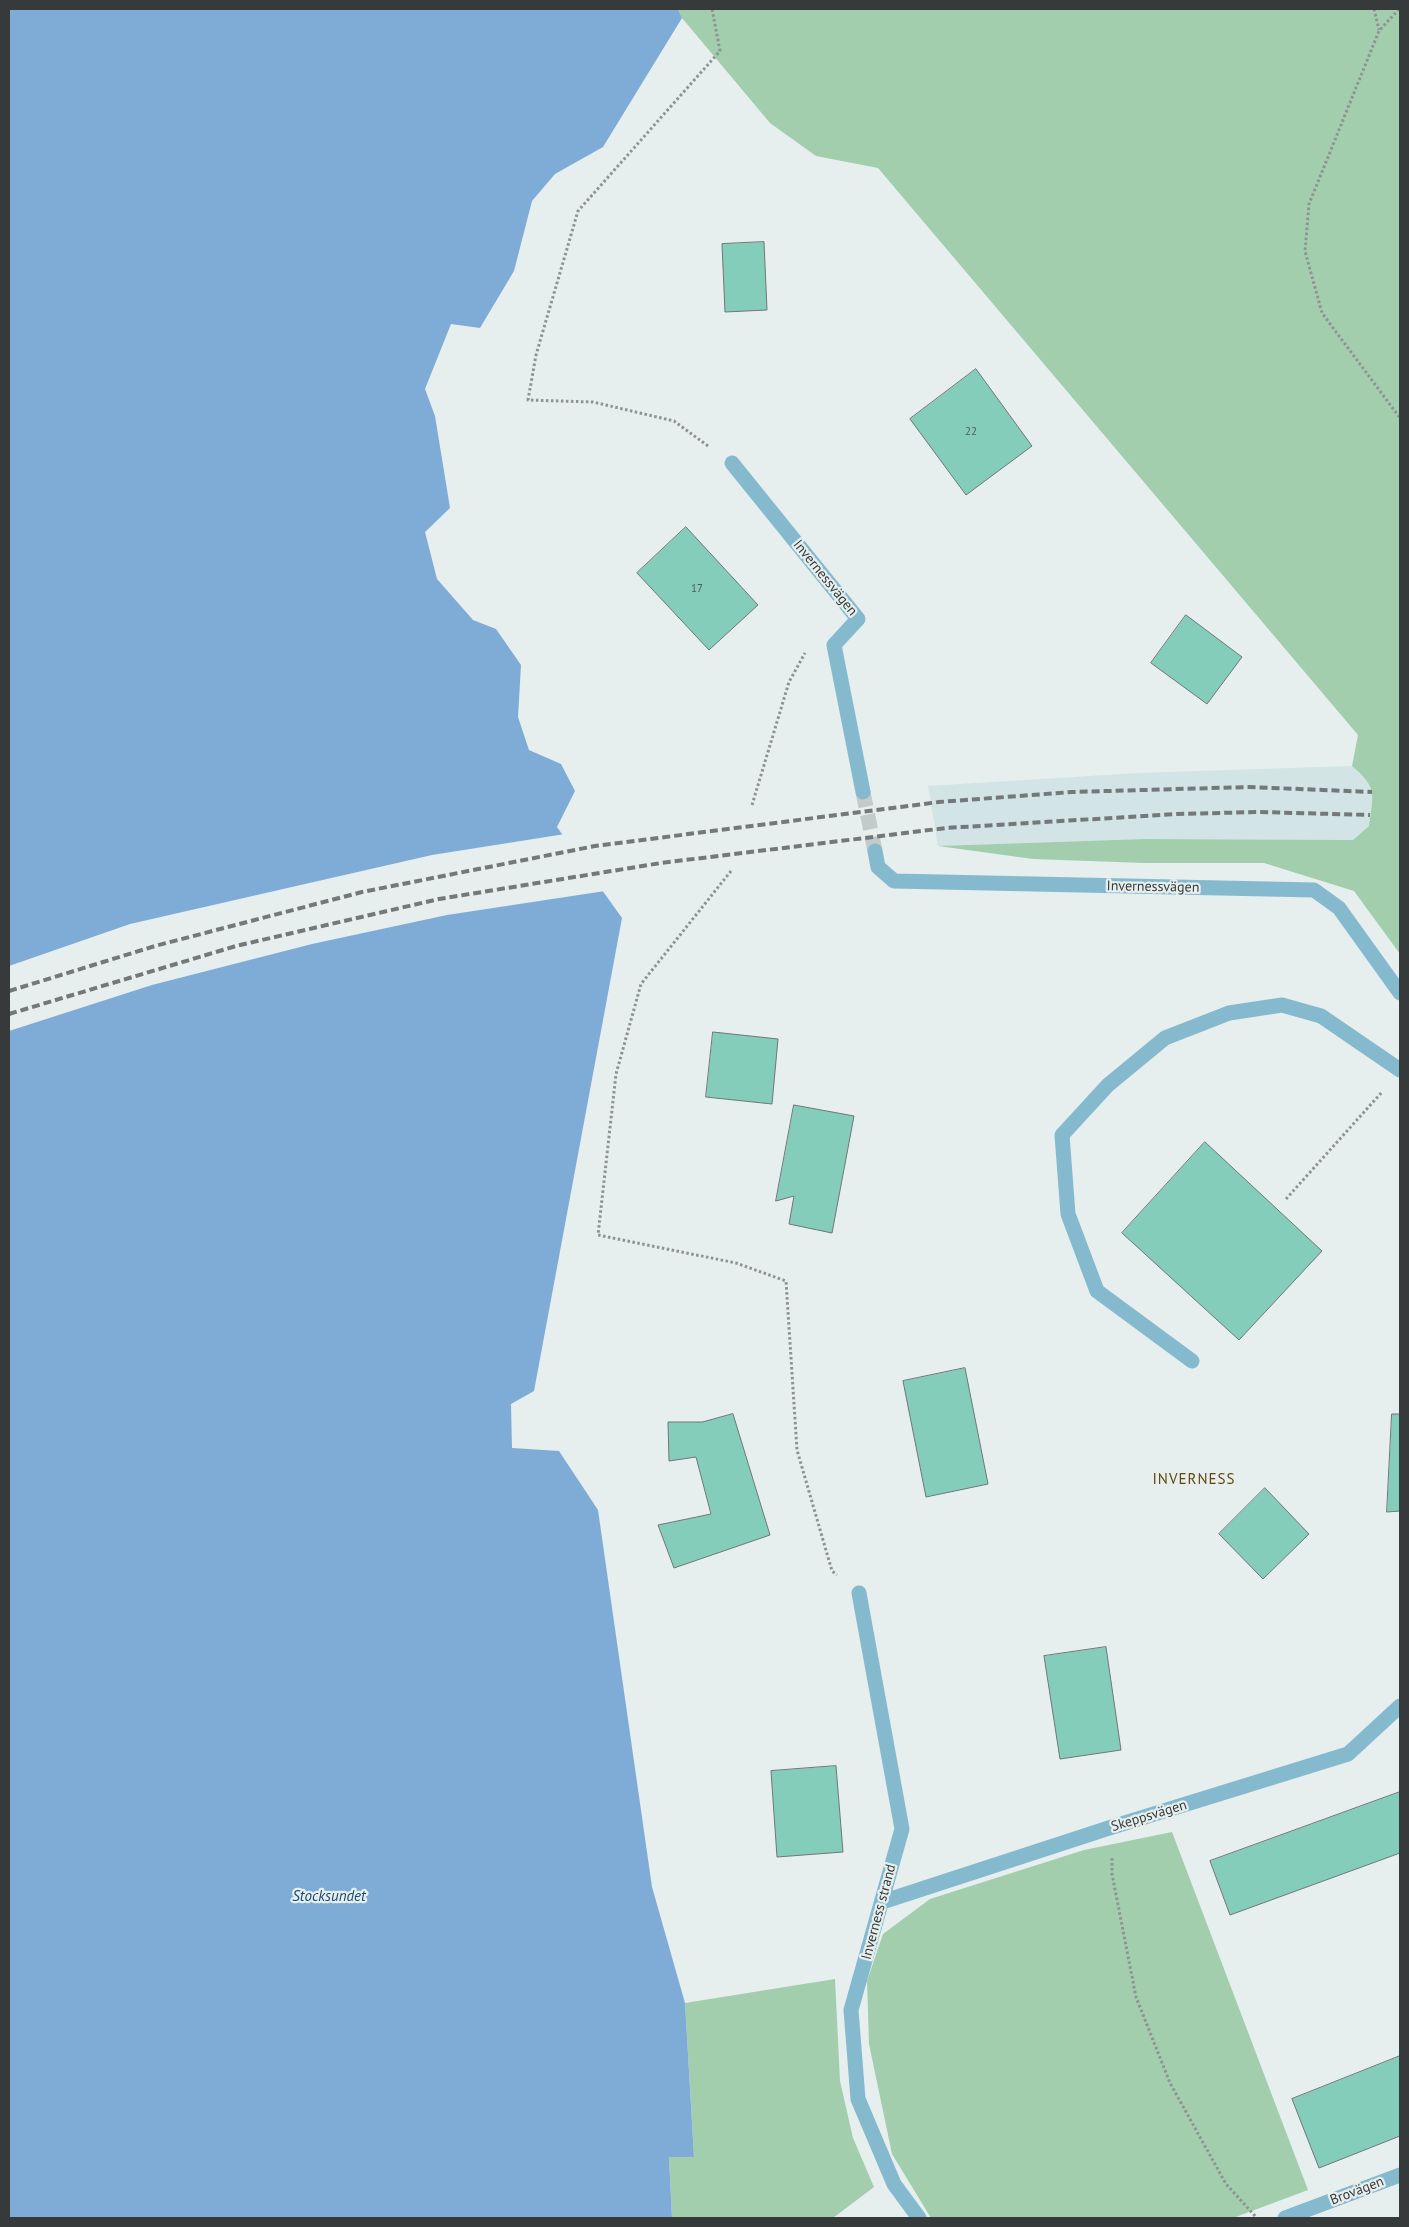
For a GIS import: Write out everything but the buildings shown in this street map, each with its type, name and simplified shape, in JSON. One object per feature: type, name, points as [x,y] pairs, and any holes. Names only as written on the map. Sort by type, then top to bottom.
[{"type":"street","name":"Invernessvägen","points":[[732,463],[858,619],[834,646]]},
{"type":"street","points":[[834,646],[863,792]]},
{"type":"street","name":"Invernessvägen","points":[[875,851],[878,867],[894,881],[1314,890],[1338,908],[1400,994]]},
{"type":"street","points":[[1192,1361],[1097,1291],[1068,1214],[1062,1135],[1108,1085],[1165,1038],[1229,1013],[1282,1005],[1321,1016],[1400,1070]]},
{"type":"street","name":"Inverness strand","points":[[859,1593],[902,1829],[851,2010],[858,2099],[894,2184],[919,2218]]},
{"type":"street","name":"Skeppsvägen","points":[[882,1902],[1112,1827],[1348,1754],[1400,1706]]},
{"type":"street","name":"Brovägen","points":[[1285,2218],[1400,2175]]},
{"type":"path","points":[[712,9],[720,51],[578,211],[536,355],[528,400],[593,402],[674,421],[732,463]]},
{"type":"path","points":[[1374,9],[1379,31]]},
{"type":"path","points":[[1399,9],[1379,31],[1309,204],[1306,251],[1322,314],[1400,418]]},
{"type":"path","points":[[752,805],[789,682],[802,654],[834,646]]},
{"type":"path","points":[[731,871],[641,984],[616,1074],[598,1236],[736,1263],[786,1282],[797,1450],[832,1571],[859,1593]]},
{"type":"path","points":[[1286,1199],[1388,1085]]},
{"type":"path","points":[[1112,1827],[1112,1874],[1136,1997],[1170,2083],[1226,2184],[1257,2218]]},
{"type":"shaded area","points":[[1352,766],[1367,779],[1372,792],[1369,826],[1353,840],[1144,839],[938,846],[928,786],[1138,773]]},
{"type":"green space","points":[[678,9],[1400,9],[1400,954],[1354,891],[1264,863],[1145,863],[1033,859],[938,846],[1144,839],[1353,840],[1369,826],[1372,792],[1366,780],[1352,766],[1358,735],[878,168],[816,156],[770,123],[682,18]]},
{"type":"green space","points":[[1172,1832],[1308,2190],[1233,2218],[931,2218],[892,2154],[869,2044],[867,1981],[883,1934],[930,1899],[1084,1850]]},
{"type":"green space","points":[[835,1979],[840,2081],[853,2138],[874,2187],[833,2218],[672,2218],[669,2157],[694,2157],[685,2003]]},
{"type":"water","name":"Stocksundet","points":[[9,9],[678,9],[682,18],[603,147],[555,174],[532,201],[514,271],[480,328],[451,324],[425,389],[435,416],[450,508],[425,532],[437,579],[473,620],[496,629],[521,665],[518,717],[529,750],[561,764],[575,791],[557,827],[622,918],[534,1391],[511,1404],[512,1448],[559,1451],[598,1510],[652,1887],[685,2003],[694,2157],[669,2157],[672,2218],[9,2218]]},
{"type":"pier","points":[[565,834],[605,891],[447,915],[312,944],[152,985],[9,1031],[9,966],[130,924],[432,855]]},
{"type":"tunnel","points":[[863,792],[875,851]]},
{"type":"railway","points":[[9,991],[155,946],[362,892],[595,846],[939,802],[1072,792],[1250,787],[1372,792]]},
{"type":"railway","points":[[9,1014],[236,946],[439,899],[661,863],[946,828],[1177,814],[1259,812],[1370,815]]},
{"type":"district","name":"INVERNESS","points":[[1194,1480]]}]
